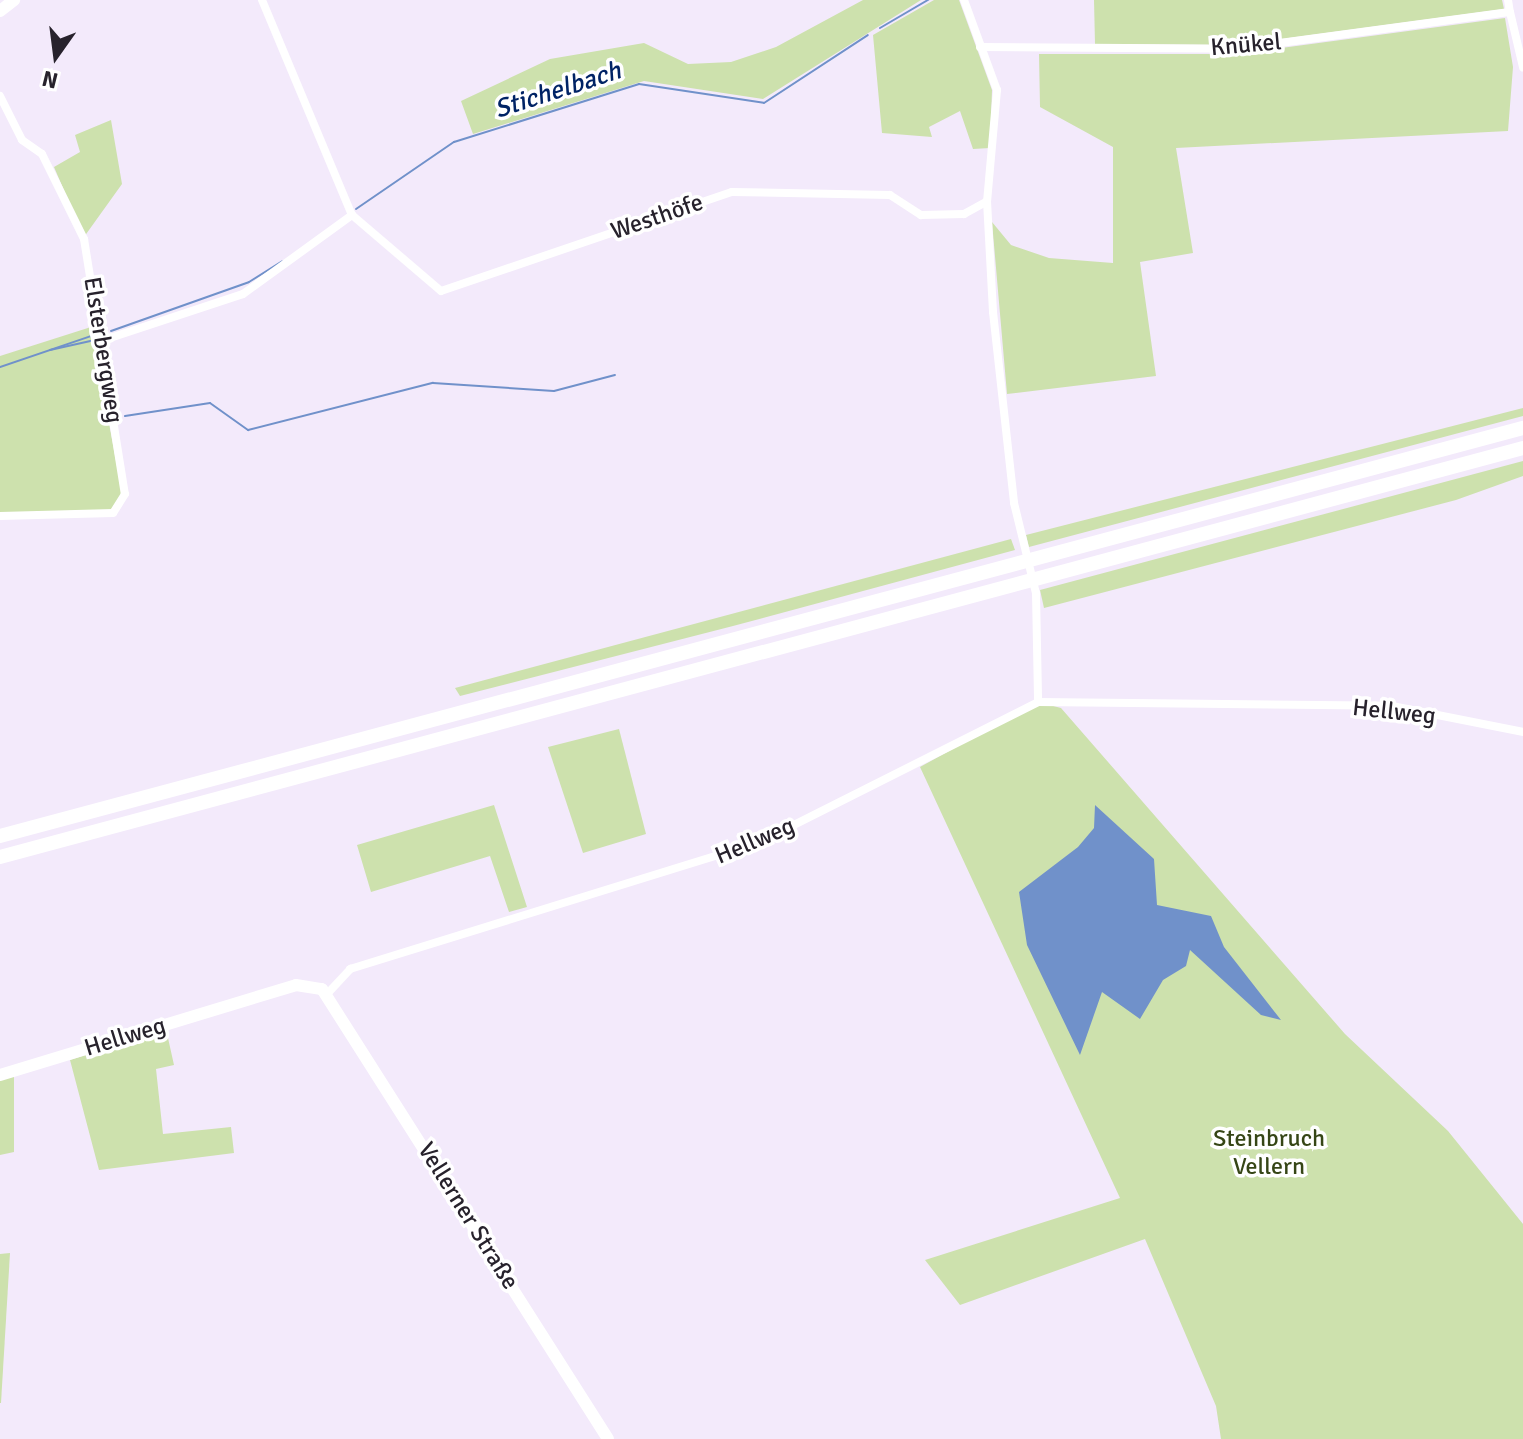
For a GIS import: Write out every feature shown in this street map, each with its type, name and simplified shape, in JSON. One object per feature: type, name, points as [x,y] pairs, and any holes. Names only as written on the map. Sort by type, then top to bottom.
[{"type":"highway","points":[[0,836],[1523,428]]},
{"type":"highway","points":[[0,857],[1523,448]]},
{"type":"main road","points":[[0,11],[14,0]]},
{"type":"main road","name":"Hellweg","points":[[0,1075],[296,985],[328,993]]},
{"type":"main road","name":"Vellerner Straße","points":[[328,993],[608,1439]]},
{"type":"street","points":[[104,340],[243,294],[352,215],[262,0]]},
{"type":"street","points":[[964,0],[997,90],[987,201],[1014,503],[1036,593],[1038,702]]},
{"type":"street","points":[[1508,0],[1523,67]]},
{"type":"street","name":"Knükel","points":[[980,47],[1236,49],[1510,12]]},
{"type":"street","name":"Elsterbergweg","points":[[0,96],[22,140],[42,154],[84,239],[104,340],[125,494],[113,513],[0,516]]},
{"type":"street","name":"Westhöfe","points":[[352,215],[441,291],[732,192],[890,195],[921,215],[964,214],[987,201]]},
{"type":"street","name":"Hellweg","points":[[328,993],[350,969],[758,843],[1038,702],[1392,706],[1523,732]]},
{"type":"green space","points":[[863,0],[921,0],[763,99],[644,81],[473,134],[461,101],[550,59],[644,43],[688,64],[731,62],[776,47]]},
{"type":"green space","points":[[934,0],[959,0],[992,90],[990,148],[973,149],[960,111],[929,127],[932,137],[882,133],[873,35]]},
{"type":"green space","points":[[1094,0],[1502,0],[1504,9],[1237,45],[1095,44]]},
{"type":"green space","points":[[1505,18],[1513,67],[1508,131],[1176,148],[1193,253],[1140,262],[1156,376],[1007,394],[992,222],[1011,245],[1049,258],[1113,263],[1113,147],[1040,107],[1039,54],[1237,54]]},
{"type":"green space","points":[[111,120],[122,184],[84,237],[54,167],[80,152],[75,135]]},
{"type":"green space","points":[[91,327],[122,493],[111,510],[0,513],[0,356]]},
{"type":"green space","points":[[1523,408],[1523,416],[1029,547],[1026,535]]},
{"type":"green space","points":[[1523,461],[1523,476],[1456,500],[1044,608],[1040,590]]},
{"type":"green space","points":[[1011,539],[1015,550],[733,626],[460,696],[455,688]]},
{"type":"green space","name":"Steinbruch Vellern","points":[[1038,702],[1061,708],[1345,1034],[1448,1131],[1523,1224],[1523,1439],[1221,1439],[1216,1406],[1145,1239],[960,1305],[925,1260],[1120,1198],[920,767]]},
{"type":"green space","points":[[619,729],[646,834],[583,853],[548,747]]},
{"type":"green space","points":[[494,805],[527,907],[509,912],[490,856],[371,892],[357,845]]},
{"type":"green space","points":[[166,1029],[174,1065],[156,1069],[163,1134],[231,1127],[234,1153],[99,1170],[70,1060]]},
{"type":"green space","points":[[14,1076],[14,1152],[0,1155],[0,1080]]},
{"type":"green space","points":[[10,1253],[1,1403],[0,1403],[0,1254]]},
{"type":"water","points":[[1095,805],[1154,859],[1157,905],[1211,916],[1224,947],[1281,1020],[1261,1015],[1190,950],[1186,966],[1163,980],[1140,1019],[1102,992],[1080,1055],[1027,945],[1019,892],[1078,847],[1094,828]]},
{"type":"waterway","name":"Stichelbach","points":[[880,28],[928,0]]},
{"type":"waterway","name":"Stichelbach","points":[[356,209],[454,142],[639,84],[764,103],[868,35]]},
{"type":"waterway","name":"Stichelbach","points":[[111,331],[249,282],[282,261]]},
{"type":"waterway","name":"Stichelbach","points":[[0,367],[94,335]]},
{"type":"waterway","name":"Stichelbach","points":[[50,350],[95,340]]},
{"type":"waterway","points":[[125,416],[210,403],[248,430],[433,383],[554,391],[615,375]]}]
